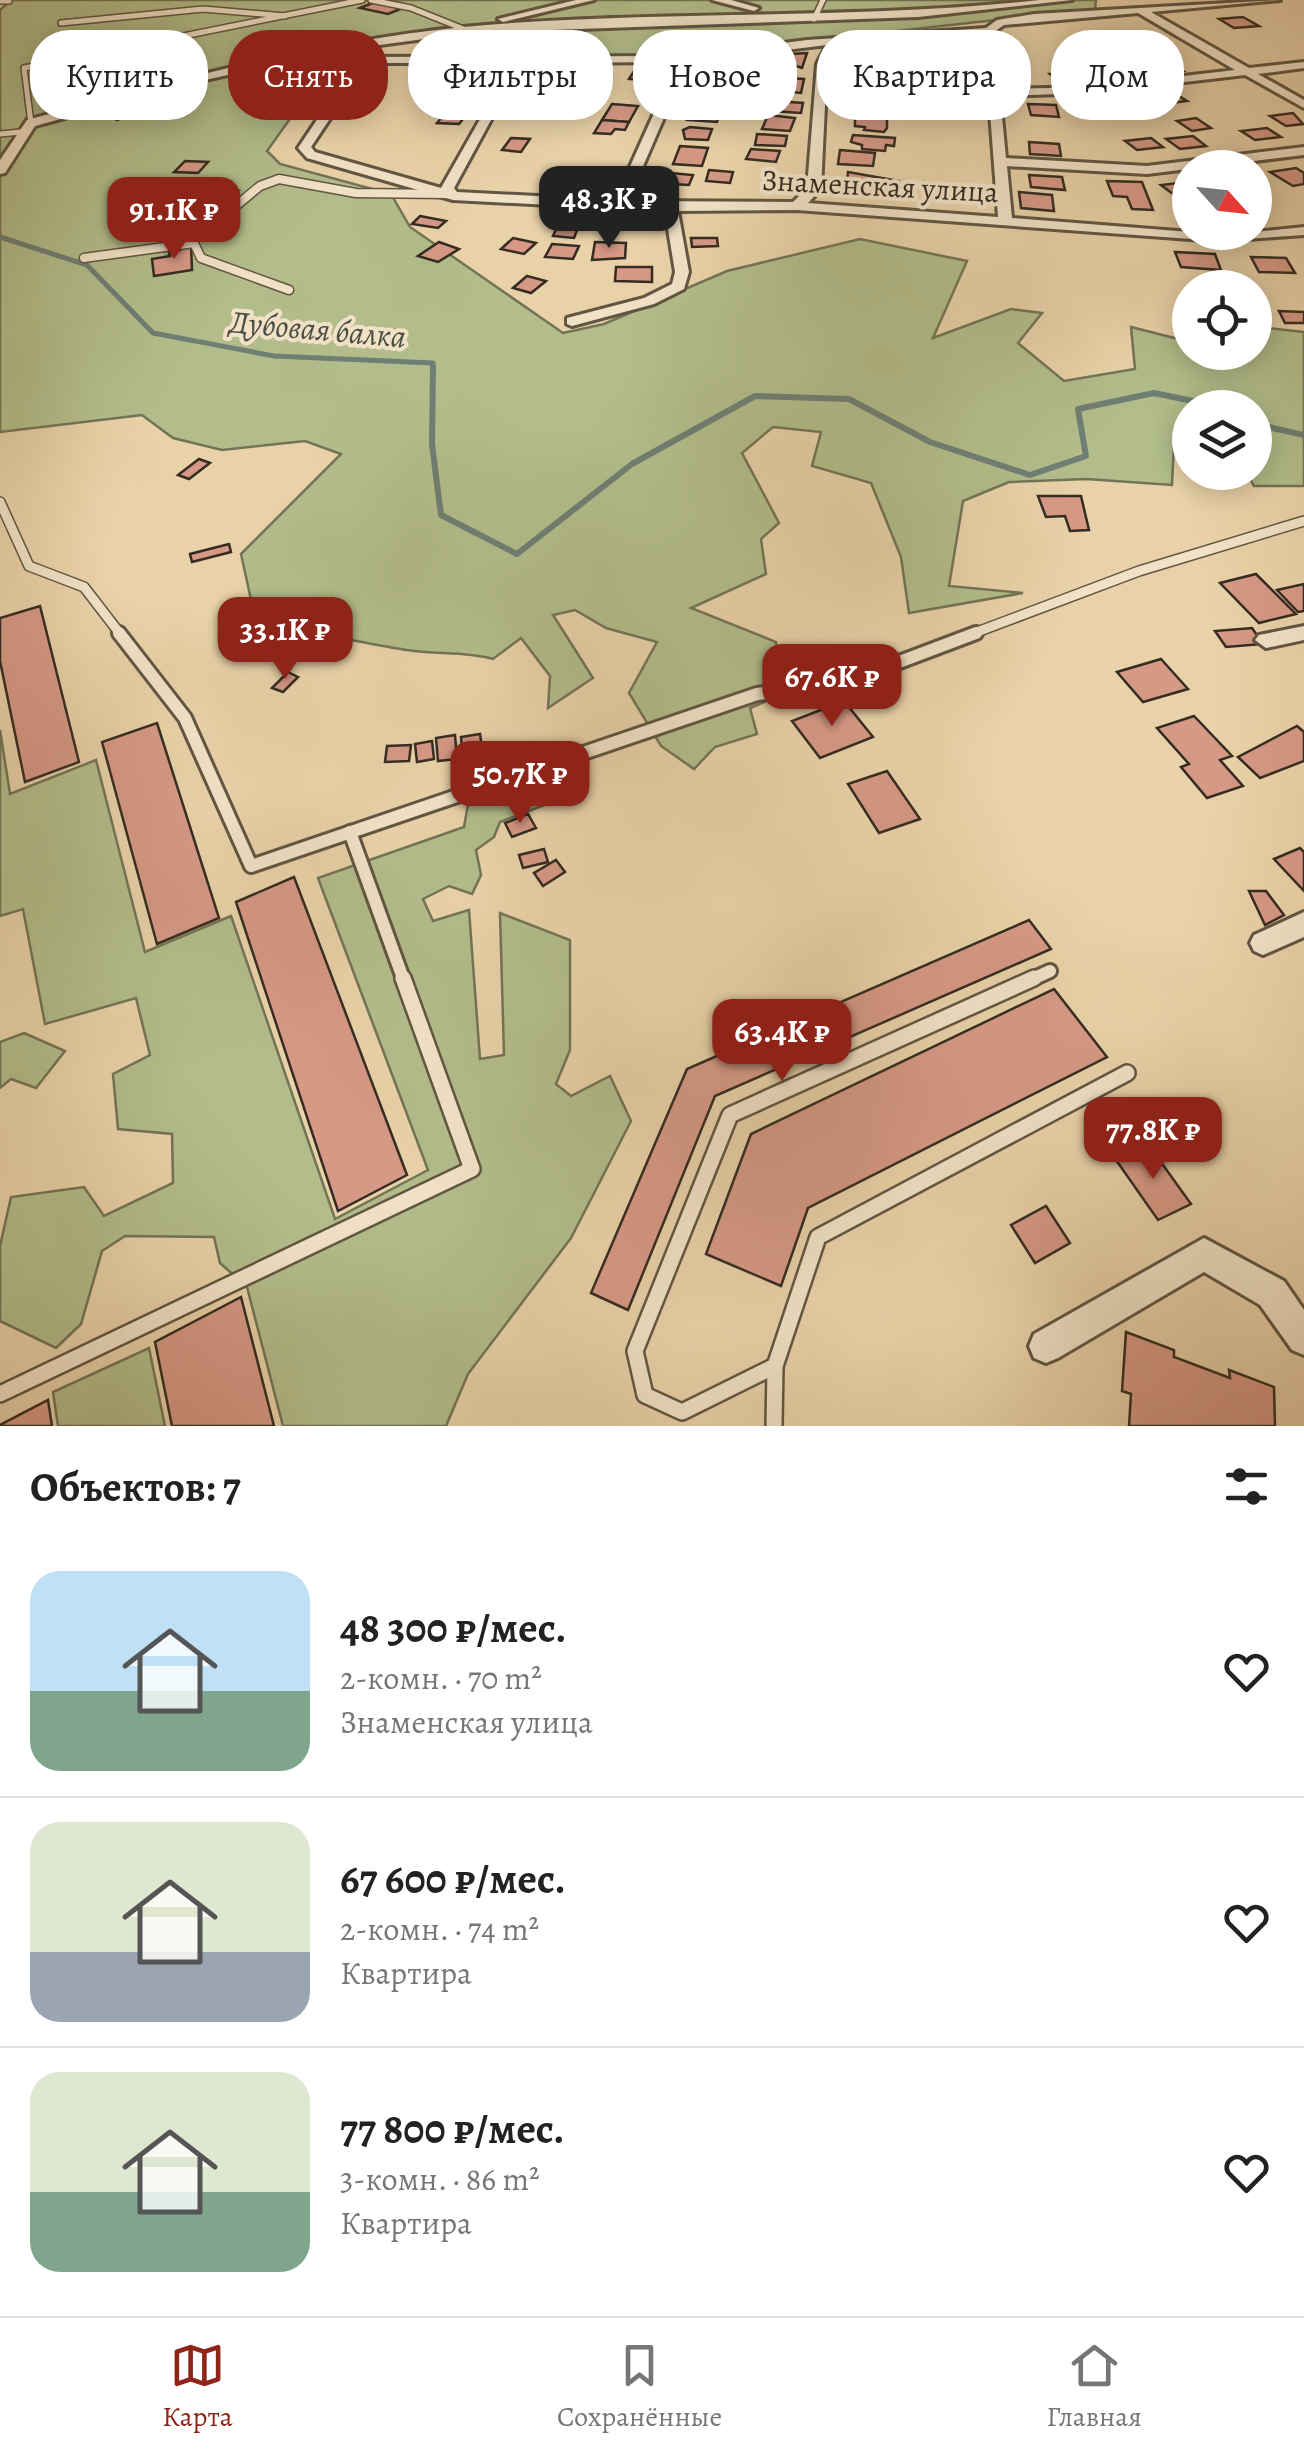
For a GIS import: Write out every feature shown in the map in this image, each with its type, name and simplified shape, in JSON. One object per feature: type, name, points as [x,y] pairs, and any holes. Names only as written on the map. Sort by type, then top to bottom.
[{"type":"street","points":[[466,30],[589,0]]},
{"type":"street","points":[[717,0],[754,8]]},
{"type":"street","points":[[914,0],[922,11]]},
{"type":"street","points":[[466,30],[814,19],[922,11],[944,4],[1059,0]]},
{"type":"street","points":[[989,30],[1000,22],[1138,6],[1275,0]]},
{"type":"street","points":[[1138,6],[1304,104]]},
{"type":"street","points":[[1031,92],[1304,66]]},
{"type":"street","points":[[0,170],[26,128],[228,75]]},
{"type":"street","name":"Знаменская улица","points":[[323,120],[304,148],[311,155],[452,195],[671,207],[797,206],[1218,237],[1304,231]]},
{"type":"street","points":[[452,195],[446,188],[485,120]]},
{"type":"street","points":[[620,203],[657,120]]},
{"type":"street","points":[[797,206],[814,190],[818,120]]},
{"type":"street","points":[[998,120],[1005,220]]},
{"type":"street","points":[[1000,162],[1148,170],[1304,151]]},
{"type":"street","points":[[572,321],[649,301],[679,286],[682,272],[671,207]]},
{"type":"street","points":[[1266,640],[1304,633]]},
{"type":"street","points":[[1263,942],[1304,924]]},
{"type":"street","points":[[1046,1346],[1204,1254],[1272,1292],[1304,1338]]},
{"type":"lane","points":[[0,0],[9,1]]},
{"type":"lane","points":[[0,134],[26,128],[24,68],[362,0]]},
{"type":"lane","points":[[371,0],[411,8],[466,30]]},
{"type":"lane","points":[[814,19],[823,0]]},
{"type":"lane","points":[[61,23],[204,1],[260,6],[285,16]]},
{"type":"lane","points":[[84,258],[194,242],[260,186],[278,180],[356,193],[452,195]]},
{"type":"lane","points":[[194,242],[201,258],[289,290]]},
{"type":"lane","points":[[0,502],[29,566],[84,587],[185,718],[250,866],[757,694],[842,684],[1139,571],[1304,521]]},
{"type":"lane","points":[[0,1394],[472,1169],[350,832]]},
{"type":"lane","points":[[775,1366],[682,1412],[645,1395],[634,1351],[730,1116],[1050,971]]},
{"type":"lane","points":[[774,1426],[775,1366],[818,1237],[1127,1073]]},
{"type":"green space","points":[[5,0],[1096,0],[1095,9],[906,30],[817,30],[817,40],[797,42],[797,30],[633,30],[633,55],[613,55],[613,30],[408,30],[408,36],[388,39],[388,30],[228,30],[228,120],[289,120],[267,151],[280,164],[391,194],[410,227],[563,333],[604,324],[727,271],[860,239],[967,261],[933,338],[1011,309],[1042,313],[1018,343],[1064,381],[1135,369],[1131,327],[1172,337],[1172,370],[1272,370],[1272,328],[1304,332],[1304,486],[1272,486],[1272,390],[1172,390],[1172,485],[1086,479],[1009,482],[963,501],[949,586],[1023,593],[909,613],[901,557],[871,483],[812,466],[821,432],[773,427],[742,453],[779,523],[761,539],[766,574],[691,608],[776,642],[779,696],[750,708],[757,734],[715,747],[694,769],[661,746],[629,693],[657,642],[606,628],[575,610],[553,615],[593,678],[548,708],[550,676],[521,638],[493,659],[257,627],[241,554],[341,454],[305,441],[222,450],[173,438],[142,415],[0,432],[0,10],[10,1]]},
{"type":"green space","points":[[0,730],[10,794],[96,760],[145,952],[231,916],[335,1219],[428,1170],[318,878],[464,827],[469,799],[539,778],[550,803],[500,822],[494,837],[476,850],[481,875],[472,894],[449,886],[423,899],[433,921],[469,910],[480,1059],[504,1055],[500,913],[570,940],[570,1050],[556,1084],[571,1096],[610,1076],[631,1121],[571,1238],[468,1374],[446,1426],[283,1426],[247,1287],[220,1263],[214,1237],[125,1236],[102,1251],[81,1324],[56,1348],[0,1321],[0,1246],[11,1197],[84,1187],[104,1216],[173,1183],[172,1134],[118,1129],[113,1074],[150,1055],[136,998],[45,1024],[23,909],[0,916]]},
{"type":"green space","points":[[24,1033],[65,1051],[36,1088],[11,1079],[0,1088],[0,1042]]},
{"type":"green space","points":[[149,1348],[165,1426],[58,1426],[53,1392]]},
{"type":"building","points":[[375,2],[403,8],[388,14],[360,8]]},
{"type":"building","points":[[1243,17],[1259,26],[1234,28],[1219,19]]},
{"type":"building","points":[[807,53],[802,68],[797,66],[797,54]]},
{"type":"building","points":[[797,79],[804,79],[801,93],[797,93]]},
{"type":"building","points":[[613,104],[633,106],[629,122],[602,120],[613,120]]},
{"type":"building","points":[[1031,104],[1051,105],[1051,116],[1031,115]]},
{"type":"building","points":[[1293,113],[1303,124],[1286,126],[1270,116]]},
{"type":"building","points":[[1196,118],[1211,128],[1192,131],[1177,121]]},
{"type":"building","points":[[439,120],[462,120],[459,124],[437,123]]},
{"type":"building","points":[[602,120],[629,122],[625,130],[594,133]]},
{"type":"building","points":[[766,120],[794,120],[790,131],[762,129]]},
{"type":"building","points":[[855,120],[887,120],[884,132],[855,126]]},
{"type":"building","points":[[1267,128],[1281,137],[1255,140],[1241,131]]},
{"type":"building","points":[[712,129],[708,140],[685,139],[683,130]]},
{"type":"building","points":[[757,134],[787,136],[785,146],[755,145]]},
{"type":"building","points":[[853,135],[895,138],[894,146],[886,145],[885,151],[862,149],[862,145],[851,142]]},
{"type":"building","points":[[1193,136],[1206,146],[1180,149],[1166,139]]},
{"type":"building","points":[[511,138],[530,139],[521,152],[502,150]]},
{"type":"building","points":[[1151,138],[1163,147],[1137,150],[1125,141]]},
{"type":"building","points":[[1029,142],[1059,144],[1061,156],[1030,154]]},
{"type":"building","points":[[680,146],[708,148],[702,166],[673,164]]},
{"type":"building","points":[[751,149],[780,151],[776,162],[746,159]]},
{"type":"building","points":[[840,150],[875,153],[873,166],[838,164]]},
{"type":"building","points":[[185,161],[208,162],[198,173],[174,172]]},
{"type":"building","points":[[1296,168],[1304,173],[1304,184],[1293,186],[1272,172]]},
{"type":"building","points":[[709,170],[733,172],[730,183],[706,181]]},
{"type":"building","points":[[659,172],[693,175],[689,185],[655,183]]},
{"type":"building","points":[[848,172],[899,181],[899,196],[846,193]]},
{"type":"building","points":[[574,173],[601,175],[596,184],[569,182]]},
{"type":"building","points":[[1029,175],[1062,177],[1065,190],[1031,187]]},
{"type":"building","points":[[1107,181],[1142,182],[1153,210],[1132,209],[1127,197],[1113,196]]},
{"type":"building","points":[[925,182],[962,186],[963,197],[925,194]]},
{"type":"building","points":[[208,188],[238,191],[225,203],[194,200]]},
{"type":"building","points":[[1019,192],[1052,195],[1054,211],[1021,208]]},
{"type":"building","points":[[169,195],[189,196],[177,209],[157,208]]},
{"type":"building","points":[[420,216],[446,221],[438,228],[412,224]]},
{"type":"building","points":[[561,218],[581,220],[574,238],[553,236]]},
{"type":"building","points":[[513,238],[536,243],[524,254],[501,249]]},
{"type":"building","points":[[691,238],[717,238],[718,246],[692,247]]},
{"type":"building","points":[[439,242],[459,249],[438,262],[418,256]]},
{"type":"building","points":[[595,242],[626,243],[625,258],[592,260]]},
{"type":"building","points":[[191,243],[192,270],[154,276],[152,259],[170,256],[169,252],[180,250],[180,245]]},
{"type":"building","points":[[552,244],[579,246],[573,259],[545,257]]},
{"type":"building","points":[[1175,252],[1215,254],[1221,270],[1181,267]]},
{"type":"building","points":[[1251,257],[1286,258],[1295,273],[1272,272],[1258,270]]},
{"type":"building","points":[[616,267],[652,267],[652,282],[615,281]]},
{"type":"building","points":[[527,276],[546,281],[531,293],[513,288]]},
{"type":"building","points":[[1279,311],[1304,312],[1304,323],[1285,323]]},
{"type":"building","points":[[199,459],[210,463],[189,479],[178,475]]},
{"type":"building","points":[[1038,496],[1081,496],[1089,530],[1070,531],[1065,516],[1046,517]]},
{"type":"building","points":[[229,544],[231,552],[192,562],[190,554]]},
{"type":"building","points":[[1256,574],[1296,614],[1259,623],[1220,583]]},
{"type":"building","points":[[1304,584],[1304,611],[1298,612],[1277,590]]},
{"type":"building","points":[[40,606],[79,762],[25,782],[0,661],[0,618]]},
{"type":"building","points":[[1252,628],[1263,644],[1226,647],[1215,631]]},
{"type":"building","points":[[1161,659],[1188,689],[1143,702],[1117,672]]},
{"type":"building","points":[[288,672],[298,677],[283,692],[272,688]]},
{"type":"building","points":[[844,701],[873,737],[820,758],[792,721]]},
{"type":"building","points":[[1194,716],[1232,756],[1220,760],[1243,786],[1207,798],[1181,767],[1189,764],[1157,728]]},
{"type":"building","points":[[157,723],[219,918],[157,944],[102,742]]},
{"type":"building","points":[[1297,726],[1304,732],[1304,761],[1260,778],[1238,757]]},
{"type":"building","points":[[480,734],[483,754],[463,757],[461,737]]},
{"type":"building","points":[[455,735],[457,759],[438,761],[436,738]]},
{"type":"building","points":[[432,741],[434,759],[417,762],[415,744]]},
{"type":"building","points":[[411,745],[409,761],[385,762],[387,746]]},
{"type":"building","points":[[887,771],[920,819],[879,833],[848,784]]},
{"type":"building","points":[[528,814],[536,828],[512,837],[505,823]]},
{"type":"building","points":[[1300,848],[1304,852],[1304,891],[1274,859]]},
{"type":"building","points":[[544,849],[548,862],[523,868],[519,855]]},
{"type":"building","points":[[556,860],[565,872],[543,886],[534,873]]},
{"type":"building","points":[[294,877],[407,1175],[338,1211],[236,902]]},
{"type":"building","points":[[1249,891],[1266,891],[1284,915],[1265,925]]},
{"type":"building","points":[[1029,920],[1051,949],[715,1096],[628,1310],[591,1293],[687,1069]]},
{"type":"building","points":[[1054,989],[1107,1057],[808,1208],[781,1286],[706,1254],[751,1134]]},
{"type":"building","points":[[1148,1144],[1191,1204],[1158,1220],[1116,1160]]},
{"type":"building","points":[[1046,1206],[1070,1243],[1035,1263],[1011,1225]]},
{"type":"building","points":[[241,1297],[274,1426],[172,1426],[155,1342]]},
{"type":"building","points":[[1126,1332],[1174,1350],[1174,1357],[1230,1378],[1229,1370],[1274,1387],[1275,1426],[1129,1426],[1131,1394],[1122,1391]]},
{"type":"building","points":[[48,1400],[52,1426],[0,1426],[0,1425]]},
{"type":"waterway","name":"Дубовая балка","points":[[0,237],[87,265],[153,333],[274,356],[433,366]]},
{"type":"waterway","name":"Дубовая балка","points":[[433,366],[432,444],[441,515],[517,554],[632,464],[755,396],[849,399],[930,442],[1030,475],[1086,456],[1078,409],[1154,393],[1172,397]]},
{"type":"waterway","name":"Дубовая балка","points":[[1272,428],[1304,435]]}]
